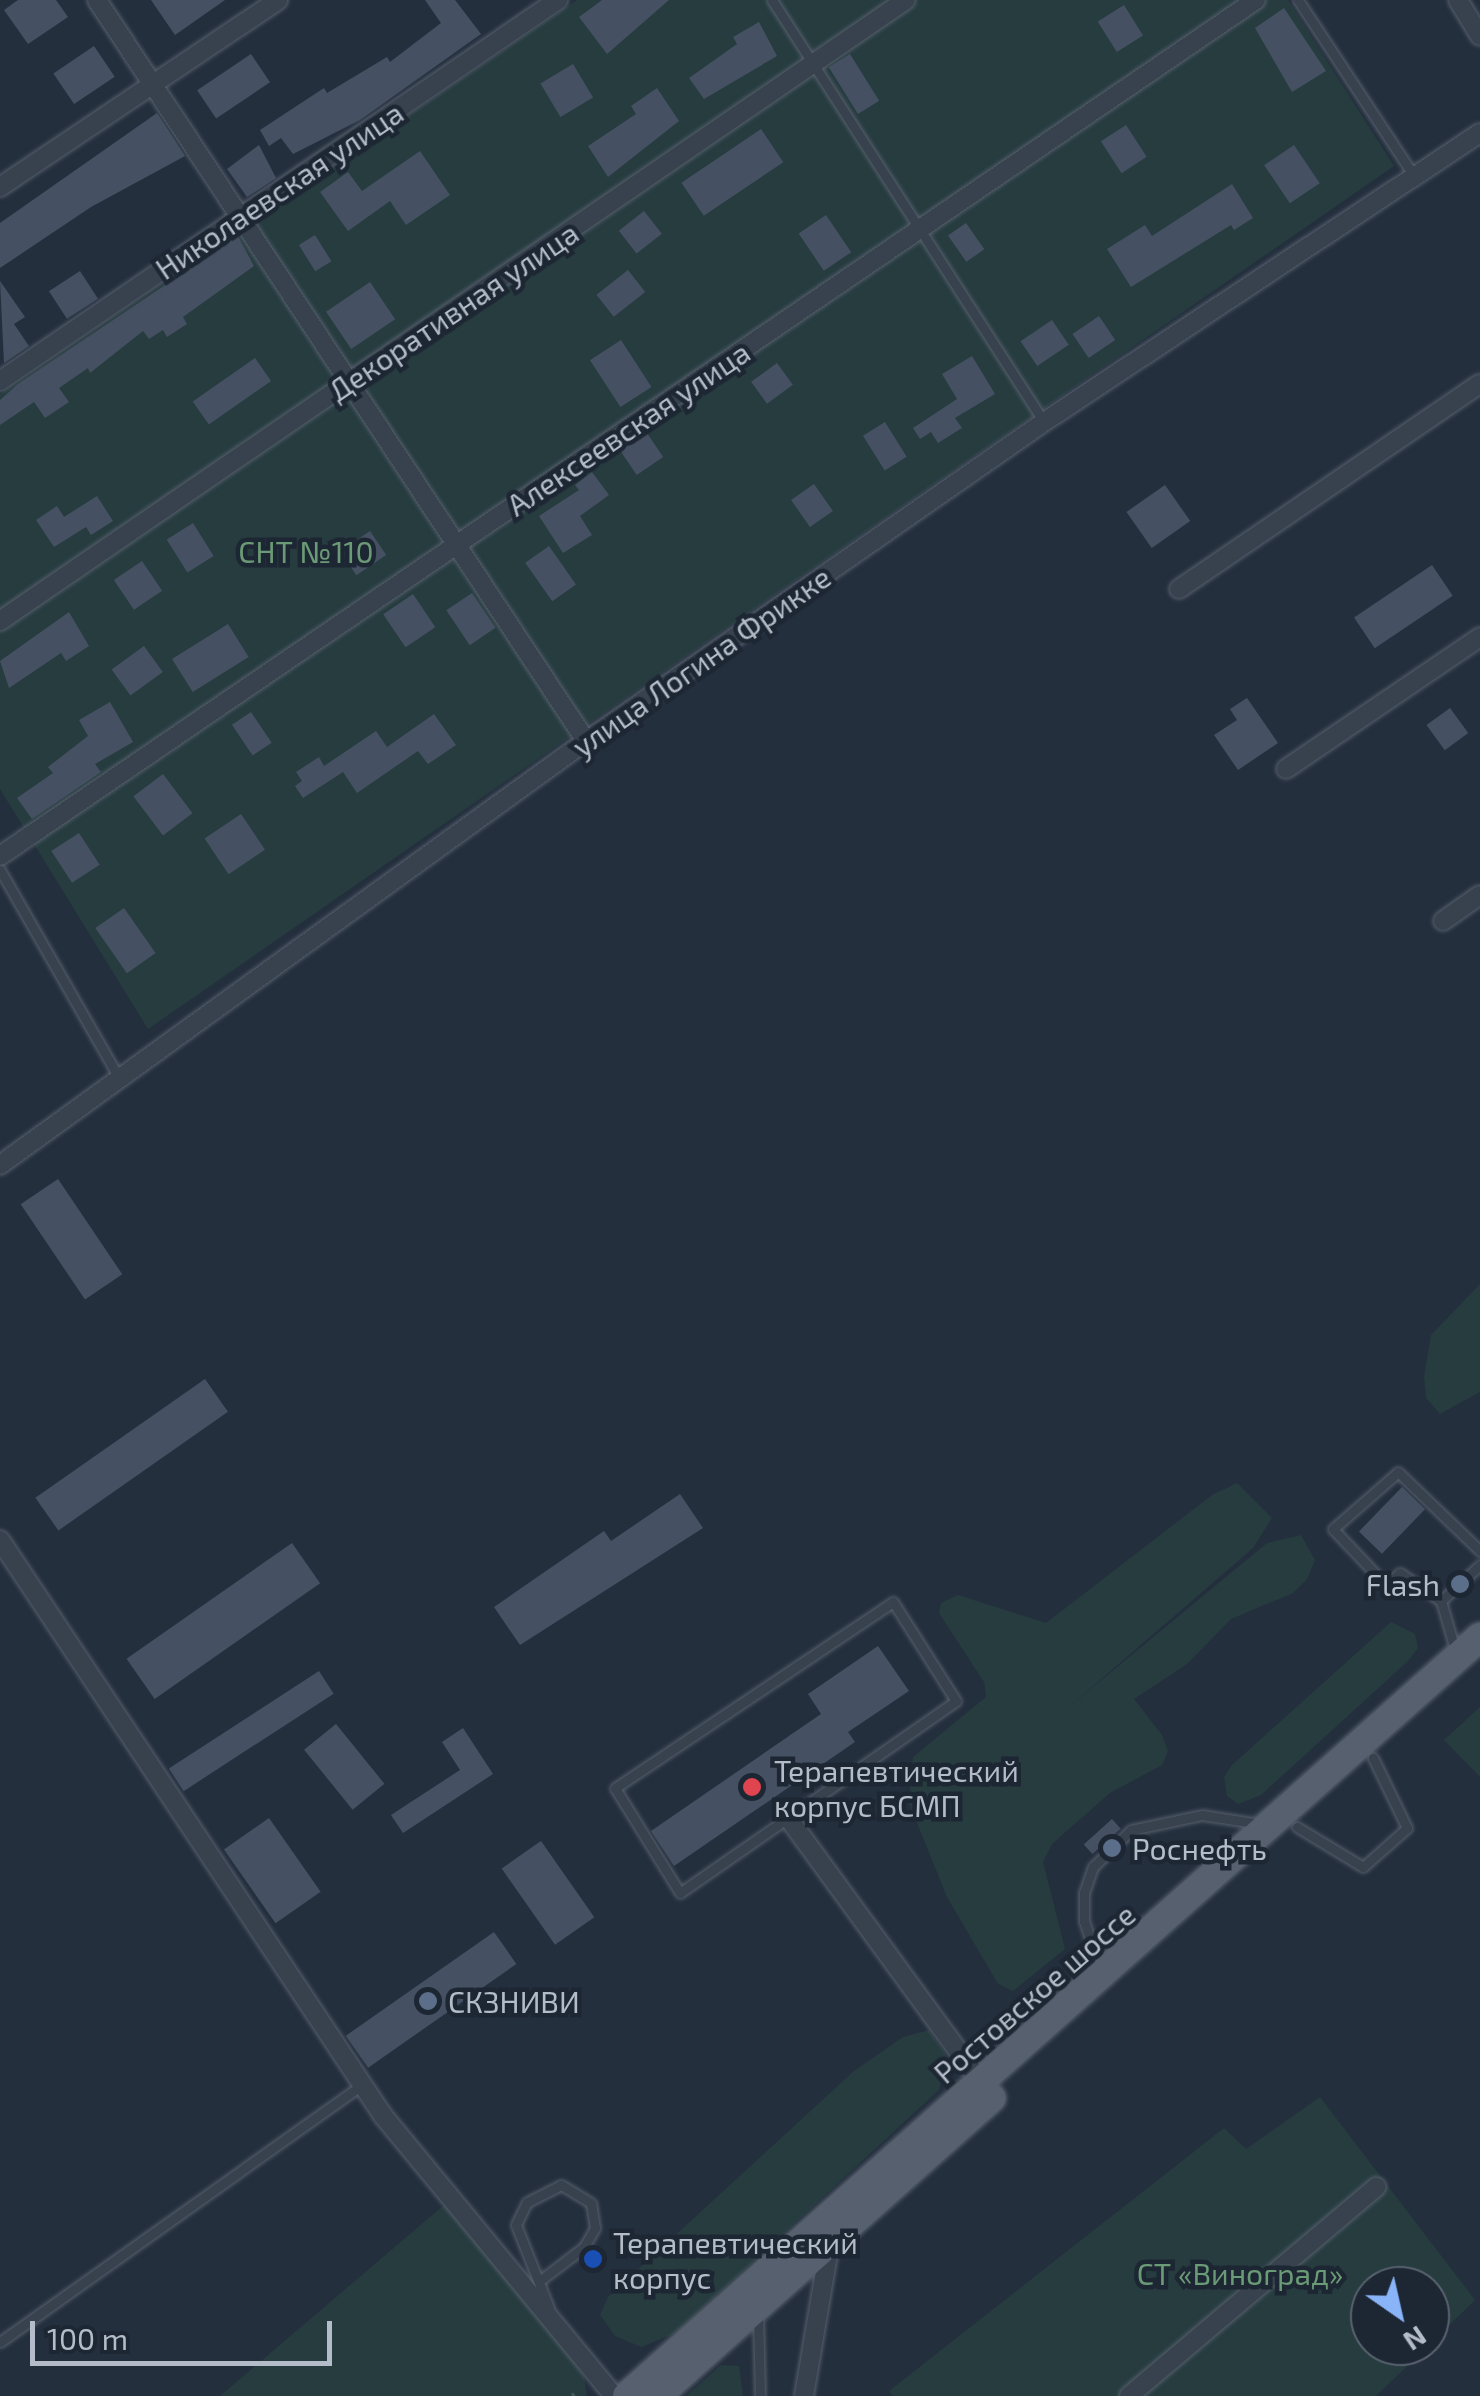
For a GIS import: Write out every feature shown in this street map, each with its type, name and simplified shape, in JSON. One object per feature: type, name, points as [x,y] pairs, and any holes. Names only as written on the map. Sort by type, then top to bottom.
[{"type":"main road","name":"Ростовское шоссе","points":[[627,2396],[750,2280],[981,2082],[1373,1758],[1469,1659],[1480,1637]]},
{"type":"main road","name":"Ростовское шоссе","points":[[657,2396],[1469,1659]]},
{"type":"street","points":[[97,0],[586,741]]},
{"type":"street","points":[[0,187],[278,0]]},
{"type":"street","name":"Николаевская улица","points":[[0,381],[558,0]]},
{"type":"street","name":"Декоративная улица","points":[[0,621],[906,0]]},
{"type":"street","name":"Алексеевская улица","points":[[0,856],[1256,0]]},
{"type":"street","points":[[1458,0],[1480,36]]},
{"type":"street","name":"улица Логина Фрикке","points":[[0,1165],[117,1074],[586,741],[1044,422],[1480,133]]},
{"type":"street","points":[[1179,589],[1480,384]]},
{"type":"street","points":[[1286,769],[1480,637]]},
{"type":"street","points":[[1443,921],[1480,896]]},
{"type":"street","points":[[0,1540],[362,2085],[614,2396]]},
{"type":"street","points":[[790,1819],[981,2082]]},
{"type":"street","points":[[1129,2396],[1376,2186]]},
{"type":"street","points":[[804,2396],[830,2238]]},
{"type":"lane","points":[[772,0],[1044,422]]},
{"type":"lane","points":[[1298,0],[1414,176]]},
{"type":"lane","points":[[0,870],[117,1074]]},
{"type":"lane","points":[[1469,1659],[1441,1601],[1400,1572],[1386,1585],[1333,1529],[1398,1472],[1480,1551]]},
{"type":"lane","points":[[1441,1601],[1480,1566]]},
{"type":"lane","points":[[894,1602],[956,1701],[790,1819],[680,1893],[615,1788],[894,1602]]},
{"type":"lane","points":[[1104,1977],[1084,1921],[1084,1893],[1093,1867],[1132,1830],[1202,1815],[1285,1827],[1363,1867],[1406,1828],[1373,1758]]},
{"type":"lane","points":[[0,2342],[362,2085]]},
{"type":"lane","points":[[542,2280],[584,2247],[595,2228],[591,2204],[562,2185],[544,2189],[519,2213],[517,2236],[542,2280],[551,2316]]},
{"type":"lane","points":[[758,2301],[760,2396]]},
{"type":"green space","name":"СНТ №110","points":[[577,0],[1288,0],[1394,166],[148,1029],[0,789],[0,394]]},
{"type":"green space","points":[[1480,1284],[1480,1392],[1440,1414],[1426,1398],[1424,1377],[1431,1335]]},
{"type":"green space","points":[[1237,1483],[1272,1518],[1253,1548],[1070,1706],[1267,1543],[1301,1535],[1315,1560],[1307,1579],[1293,1593],[1231,1619],[1187,1664],[1134,1699],[1162,1735],[1168,1751],[1162,1765],[1110,1793],[1052,1844],[1043,1862],[1065,1949],[1013,1991],[998,1984],[947,1897],[909,1803],[913,1757],[986,1697],[984,1682],[939,1613],[941,1603],[958,1595],[1046,1623],[1212,1495]]},
{"type":"green space","points":[[1391,1622],[1415,1634],[1418,1648],[1408,1661],[1261,1795],[1238,1804],[1227,1796],[1224,1777],[1232,1765]]},
{"type":"green space","points":[[1480,1707],[1480,1777],[1444,1740]]},
{"type":"green space","points":[[929,2030],[947,2057],[939,2090],[676,2333],[641,2347],[615,2336],[600,2315],[608,2297],[854,2071],[903,2037]]},
{"type":"green space","name":"СТ «Виноград»","points":[[1320,2097],[1449,2266],[1350,2266],[1350,2366],[1407,2366],[1376,2396],[893,2396],[889,2391],[1224,2128],[1246,2149]]},
{"type":"green space","points":[[444,2205],[582,2363],[587,2396],[220,2396]]},
{"type":"green space","name":"СТ «Виноград»","points":[[1450,2267],[1475,2300],[1450,2324]]},
{"type":"green space","points":[[721,2365],[739,2366],[743,2396],[686,2396]]},
{"type":"building","points":[[18,0],[56,0],[68,17],[28,44],[4,10]]},
{"type":"building","points":[[151,0],[225,0],[175,35]]},
{"type":"building","points":[[425,0],[455,0],[481,34],[360,120],[293,154],[281,138],[269,146],[260,130],[324,88],[327,93],[387,57],[390,62],[441,23]]},
{"type":"building","points":[[602,0],[669,0],[607,54],[579,17]]},
{"type":"building","points":[[1124,5],[1143,36],[1117,52],[1098,21]]},
{"type":"building","points":[[1284,8],[1326,71],[1292,92],[1255,28]]},
{"type":"building","points":[[759,22],[777,56],[704,99],[689,78],[737,44],[733,37]]},
{"type":"building","points":[[94,46],[115,77],[74,104],[53,73]]},
{"type":"building","points":[[251,54],[270,82],[216,119],[197,90]]},
{"type":"building","points":[[850,54],[879,101],[858,114],[829,67]]},
{"type":"building","points":[[573,64],[593,97],[561,117],[540,84]]},
{"type":"building","points":[[657,88],[679,121],[608,177],[588,146],[636,114],[631,106]]},
{"type":"building","points":[[157,113],[185,156],[91,207],[0,268],[0,223]]},
{"type":"building","points":[[1126,125],[1147,157],[1122,173],[1101,141]]},
{"type":"building","points":[[761,129],[783,162],[704,216],[681,183]]},
{"type":"building","points":[[259,145],[276,178],[247,197],[227,169]]},
{"type":"building","points":[[1294,145],[1320,183],[1290,203],[1264,165]]},
{"type":"building","points":[[420,151],[450,195],[406,225],[390,201],[348,231],[320,192],[348,172],[362,191]]},
{"type":"building","points":[[1232,184],[1253,218],[1234,230],[1231,225],[1131,287],[1107,249],[1145,225],[1152,236]]},
{"type":"building","points":[[644,211],[662,234],[637,254],[619,231]]},
{"type":"building","points":[[826,215],[851,252],[824,271],[799,233]]},
{"type":"building","points":[[966,223],[984,249],[966,262],[948,236]]},
{"type":"building","points":[[315,235],[331,261],[315,271],[299,245]]},
{"type":"building","points":[[238,236],[254,266],[183,317],[187,324],[167,337],[163,330],[149,339],[143,331],[90,373],[88,368],[59,388],[69,402],[45,418],[34,402],[0,425],[0,400],[18,384]]},
{"type":"building","points":[[628,270],[645,292],[614,317],[596,295]]},
{"type":"building","points":[[80,271],[98,299],[67,319],[49,291]]},
{"type":"building","points":[[0,281],[25,317],[14,324],[29,346],[4,363]]},
{"type":"building","points":[[370,282],[395,319],[351,349],[326,312]]},
{"type":"building","points":[[1099,316],[1115,340],[1089,358],[1072,334]]},
{"type":"building","points":[[1052,320],[1069,345],[1037,366],[1020,341]]},
{"type":"building","points":[[621,340],[651,387],[620,407],[590,360]]},
{"type":"building","points":[[972,356],[995,394],[955,418],[962,428],[938,443],[931,432],[920,439],[913,428],[957,399],[942,374]]},
{"type":"building","points":[[255,358],[271,381],[209,425],[193,402]]},
{"type":"building","points":[[777,363],[793,385],[767,404],[751,382]]},
{"type":"building","points":[[885,422],[907,457],[885,471],[863,436]]},
{"type":"building","points":[[647,433],[663,457],[637,475],[620,451]]},
{"type":"building","points":[[592,472],[609,495],[580,516],[592,535],[563,553],[539,516],[579,490],[575,485]]},
{"type":"building","points":[[814,484],[833,511],[810,527],[791,500]]},
{"type":"building","points":[[1165,485],[1190,521],[1152,548],[1126,512]]},
{"type":"building","points":[[97,496],[113,521],[91,535],[86,527],[54,547],[36,520],[57,506],[64,517]]},
{"type":"building","points":[[193,523],[214,556],[187,573],[167,539]]},
{"type":"building","points":[[370,531],[386,555],[356,575],[340,551]]},
{"type":"building","points":[[549,546],[576,585],[552,601],[525,563]]},
{"type":"building","points":[[142,561],[162,591],[134,610],[114,580]]},
{"type":"building","points":[[1432,565],[1453,596],[1375,648],[1354,618]]},
{"type":"building","points":[[472,593],[495,628],[470,645],[446,610]]},
{"type":"building","points":[[413,594],[435,627],[406,647],[383,614]]},
{"type":"building","points":[[69,612],[89,646],[66,661],[61,653],[9,688],[0,661]]},
{"type":"building","points":[[228,624],[249,657],[193,692],[172,659]]},
{"type":"building","points":[[144,646],[163,672],[130,695],[112,670]]},
{"type":"building","points":[[1247,698],[1278,743],[1238,770],[1214,735],[1237,720],[1230,709]]},
{"type":"building","points":[[110,702],[133,742],[95,764],[101,772],[32,819],[17,798],[53,773],[48,767],[88,736],[79,720]]},
{"type":"building","points":[[1450,708],[1468,733],[1445,750],[1427,725]]},
{"type":"building","points":[[251,712],[272,743],[253,756],[232,725]]},
{"type":"building","points":[[434,714],[456,745],[428,764],[418,751],[357,793],[343,772],[303,798],[295,786],[302,781],[296,772],[319,757],[324,766],[376,731],[387,747]]},
{"type":"building","points":[[163,774],[192,813],[163,835],[133,796]]},
{"type":"building","points":[[241,814],[265,850],[229,874],[205,839]]},
{"type":"building","points":[[79,833],[100,865],[72,883],[51,851]]},
{"type":"building","points":[[124,908],[156,953],[127,973],[95,928]]},
{"type":"building","points":[[58,1179],[122,1274],[85,1300],[21,1204]]},
{"type":"building","points":[[205,1379],[228,1412],[58,1530],[35,1498]]},
{"type":"building","points":[[1402,1487],[1425,1509],[1382,1554],[1359,1532]]},
{"type":"building","points":[[680,1494],[703,1528],[520,1645],[494,1607],[604,1531],[611,1541]]},
{"type":"building","points":[[292,1543],[320,1583],[155,1699],[127,1659]]},
{"type":"building","name":"Терапевтический корпус БСМП","points":[[878,1646],[909,1691],[848,1732],[855,1742],[674,1866],[651,1831],[821,1714],[808,1694]]},
{"type":"building","points":[[319,1671],[334,1694],[184,1791],[169,1768]]},
{"type":"building","points":[[336,1724],[384,1784],[353,1810],[304,1750]]},
{"type":"building","points":[[463,1728],[493,1774],[403,1833],[391,1815],[460,1770],[442,1742]]},
{"type":"building","points":[[269,1818],[321,1892],[276,1923],[224,1850]]},
{"type":"building","points":[[1112,1819],[1121,1829],[1092,1854],[1084,1844]]},
{"type":"building","points":[[541,1841],[594,1917],[555,1945],[502,1869]]},
{"type":"building","name":"СКЗНИВИ","points":[[494,1932],[516,1964],[368,2068],[346,2036]]},
{"type":"place","name":"Flash","points":[[1460,1584]]},
{"type":"place","name":"Терапевтический корпус БСМП","points":[[752,1787]]},
{"type":"place","name":"Роснефть","points":[[1112,1848]]},
{"type":"place","name":"СКЗНИВИ","points":[[428,2001]]},
{"type":"place","name":"Терапевтический корпус","points":[[593,2259]]}]
